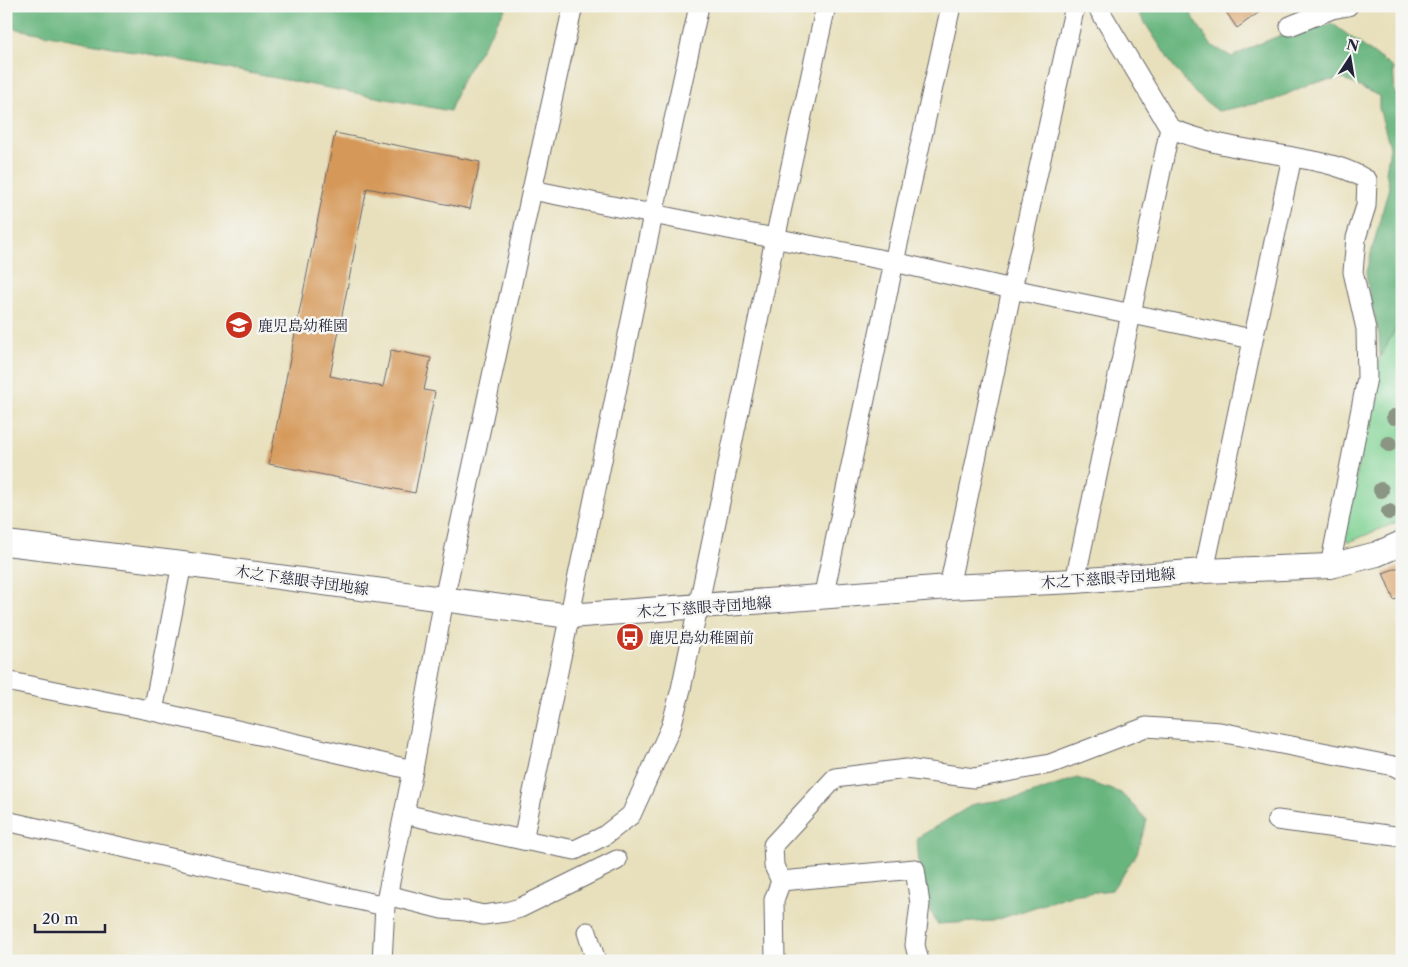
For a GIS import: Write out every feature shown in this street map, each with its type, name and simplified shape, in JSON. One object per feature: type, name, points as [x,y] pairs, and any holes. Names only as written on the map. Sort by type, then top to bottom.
[{"type":"street","points":[[382,961],[386,900],[413,770],[444,599],[572,6]]},
{"type":"street","points":[[523,840],[652,215],[699,6]]},
{"type":"street","points":[[404,814],[575,850],[604,836],[631,815],[671,727],[699,607],[775,239],[826,6]]},
{"type":"street","points":[[823,598],[894,262],[951,6]]},
{"type":"street","points":[[949,587],[1012,289],[1075,6]]},
{"type":"street","points":[[1097,6],[1170,128],[1191,137],[1352,171],[1367,180],[1366,206],[1356,238],[1353,272],[1366,329],[1367,378],[1330,566]]},
{"type":"street","points":[[1290,26],[1332,9],[1348,6]]},
{"type":"street","points":[[1075,581],[1170,128]]},
{"type":"street","points":[[1204,571],[1292,157]]},
{"type":"street","points":[[532,190],[894,262],[1012,289],[1252,339]]},
{"type":"street","name":"木之下慈眼寺団地線","points":[[6,543],[182,564],[568,616],[949,587],[1075,581],[1204,571],[1330,566],[1377,554],[1402,544]]},
{"type":"street","points":[[153,711],[182,564]]},
{"type":"street","points":[[6,681],[153,711],[413,770]]},
{"type":"street","points":[[775,961],[774,900],[781,881],[774,866],[773,845],[835,778],[906,768],[974,778],[1050,764],[1146,727],[1220,732],[1394,766],[1402,770]]},
{"type":"street","points":[[1278,820],[1402,837]]},
{"type":"street","points":[[6,821],[386,900],[483,915],[520,908],[617,860]]},
{"type":"street","points":[[781,881],[915,869],[920,904],[915,946],[919,961]]},
{"type":"street","points":[[587,932],[596,961]]},
{"type":"green space","points":[[6,6],[507,6],[460,84],[450,111],[6,27]]},
{"type":"green space","points":[[1134,6],[1190,6],[1191,14],[1211,45],[1232,57],[1289,32],[1333,24],[1393,68],[1395,94],[1402,96],[1402,317],[1380,357],[1379,335],[1366,272],[1389,187],[1386,172],[1390,147],[1379,108],[1379,96],[1343,79],[1311,83],[1274,100],[1218,111],[1196,94],[1171,63]]},
{"type":"green space","points":[[1402,317],[1402,520],[1349,542],[1344,538],[1380,357]]},
{"type":"green space","points":[[1077,778],[1121,793],[1147,820],[1137,853],[1112,890],[1071,895],[993,921],[937,924],[921,890],[917,838],[974,804],[1023,797]]},
{"type":"building","points":[[1222,6],[1265,6],[1265,8],[1237,28]]},
{"type":"building","points":[[335,133],[480,162],[470,209],[367,188],[330,376],[383,387],[391,350],[431,358],[424,390],[435,392],[415,493],[269,464]]},
{"type":"building","points":[[1402,566],[1402,597],[1394,600],[1383,573]]},
{"type":"place","name":"鹿児島幼稚園","points":[[239,325]]},
{"type":"place","name":"鹿児島幼稚園前","points":[[630,637]]}]
